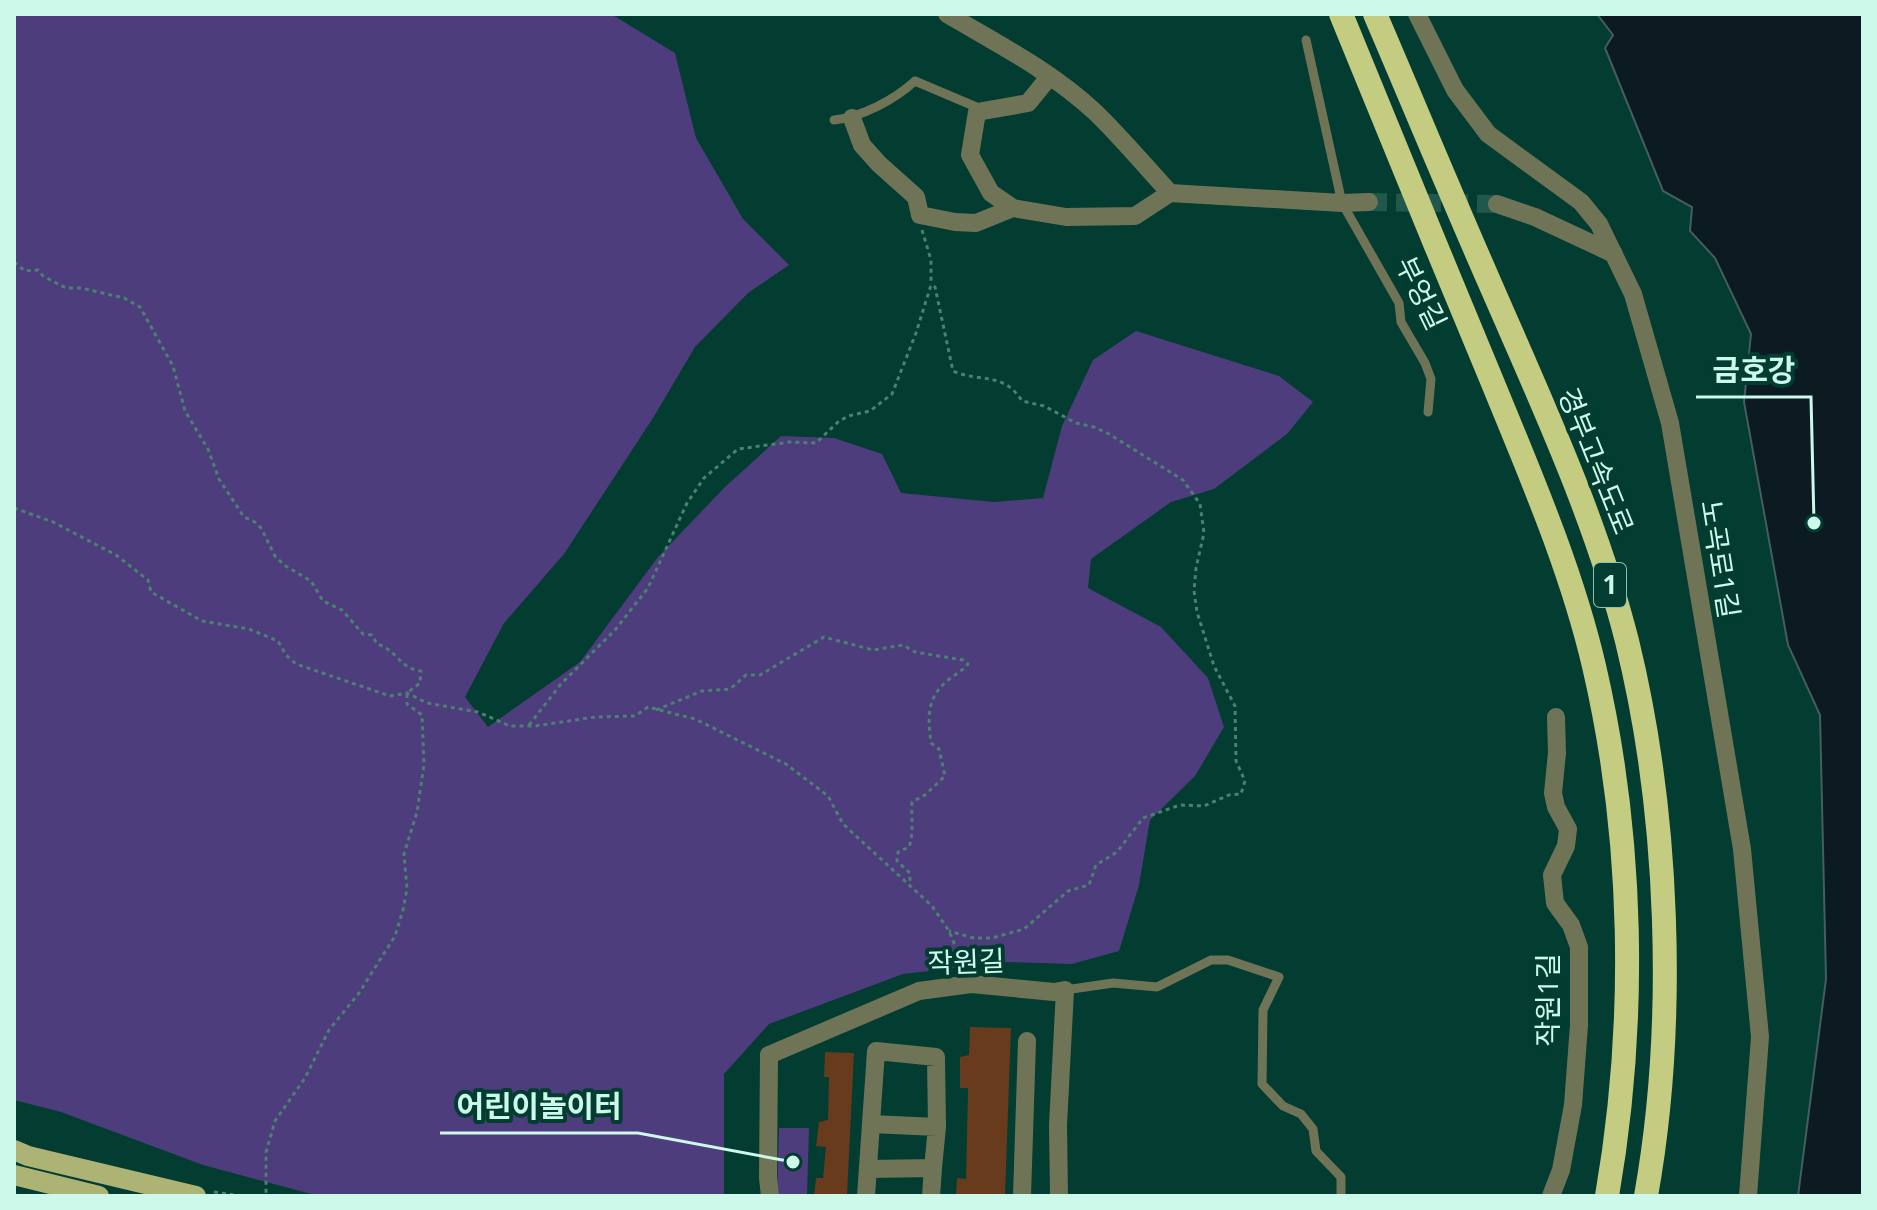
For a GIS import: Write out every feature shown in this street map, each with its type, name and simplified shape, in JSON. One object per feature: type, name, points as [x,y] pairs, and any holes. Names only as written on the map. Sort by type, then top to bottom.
[{"type":"highway","name":"1","points":[[1341,14],[1537,493],[1572,586],[1594,666],[1620,826],[1627,993],[1623,1077],[1607,1196]]},
{"type":"highway","name":"경부고속도로","points":[[1375,14],[1583,504],[1626,641],[1644,724],[1662,904],[1664,1004],[1658,1101],[1646,1196]]},
{"type":"main road","points":[[14,1150],[196,1196]]},
{"type":"main road","points":[[14,1175],[99,1196]]},
{"type":"street","points":[[947,14],[1050,76],[1094,112],[1170,193]]},
{"type":"street","name":"노곡로1길","points":[[1417,14],[1455,90],[1488,134],[1581,202],[1599,224],[1633,294],[1670,423],[1742,849],[1760,1037],[1748,1196]]},
{"type":"street","points":[[1050,76],[1028,103],[977,112],[970,155],[991,193],[1013,208],[1066,217],[1135,216],[1170,193],[1369,202]]},
{"type":"street","points":[[843,119],[879,164],[916,197],[920,215],[976,223],[1013,208]]},
{"type":"street","points":[[1497,204],[1535,217],[1614,254]]},
{"type":"street","name":"작원1길","points":[[1551,1196],[1561,1170],[1573,1105],[1579,1025],[1579,947],[1571,925],[1555,903],[1552,875],[1566,846],[1568,829],[1556,807],[1553,793],[1557,753],[1556,717]]},
{"type":"street","name":"작원길","points":[[770,1196],[769,1055],[919,991],[971,984],[1054,992],[1065,990]]},
{"type":"street","points":[[1059,1196],[1058,1125],[1065,990]]},
{"type":"street","points":[[1022,1196],[1027,1041]]},
{"type":"street","points":[[866,1196],[876,1051],[936,1057],[937,1127],[931,1196]]},
{"type":"street","points":[[871,1124],[937,1127]]},
{"type":"street","points":[[868,1169],[933,1168]]},
{"type":"lane","name":"부엉길","points":[[1306,40],[1342,203],[1399,303],[1401,322],[1425,363],[1431,379],[1428,412]]},
{"type":"lane","points":[[843,119],[904,91],[915,81],[984,111]]},
{"type":"lane","points":[[1065,990],[1113,983],[1157,987],[1211,960],[1228,960],[1279,977],[1263,1010],[1262,1084],[1283,1106],[1301,1114],[1313,1129],[1316,1151],[1341,1177],[1341,1196]]},
{"type":"path","points":[[529,725],[561,684],[615,630],[648,588],[683,511],[704,478],[738,449],[790,442],[816,443],[838,422],[848,416],[870,411],[892,394],[931,285],[931,260],[920,215]]},
{"type":"path","points":[[14,262],[25,271],[38,270],[66,288],[81,288],[124,298],[140,307],[173,366],[185,411],[208,449],[219,479],[244,517],[255,522],[275,556],[284,565],[311,581],[323,601],[342,610],[363,634],[372,635],[377,644],[387,647],[405,667],[421,671],[420,683],[407,693],[390,696],[296,664],[278,641],[249,629],[202,621],[151,592],[148,580],[116,555],[53,522],[14,508]]},
{"type":"path","points":[[931,285],[935,287],[953,371],[998,380],[1013,387],[1022,401],[1044,406],[1076,423],[1109,434],[1183,480],[1200,504],[1204,533],[1196,568],[1194,591],[1197,612],[1214,666],[1235,706],[1236,761],[1245,781],[1241,794],[1229,795],[1204,806],[1180,805],[1143,818],[1117,852],[1096,865],[1089,885],[1068,891],[1024,929],[992,938],[974,938],[949,931]]},
{"type":"path","points":[[656,710],[702,691],[730,689],[746,675],[760,675],[824,637],[873,650],[903,645],[915,652],[963,660],[968,664],[947,681],[931,700],[928,720],[931,743],[939,749],[945,776],[925,795],[912,802],[910,825],[913,838],[909,847],[898,852],[897,861],[910,873],[911,885]]},
{"type":"path","points":[[407,693],[427,703],[478,712],[510,726],[635,716],[648,707],[695,719],[786,764],[828,796],[843,824],[932,906],[949,931],[971,984]]},
{"type":"path","points":[[266,1196],[266,1152],[275,1121],[305,1078],[329,1030],[359,993],[395,936],[403,910],[407,889],[404,854],[417,812],[424,765],[422,715],[407,704],[407,693]]},
{"type":"shaded area","points":[[14,14],[611,14],[675,53],[696,138],[743,219],[789,265],[748,293],[695,347],[653,418],[564,554],[504,623],[465,697],[488,727],[580,662],[658,557],[724,488],[781,436],[834,438],[882,454],[901,493],[994,502],[1043,498],[1062,426],[1093,360],[1136,331],[1279,376],[1313,402],[1287,434],[1214,489],[1171,502],[1091,559],[1088,588],[1161,627],[1208,678],[1224,727],[1195,776],[1150,820],[1139,885],[1119,951],[1072,964],[1008,962],[903,974],[769,1024],[724,1074],[724,1196],[319,1196],[203,1165],[61,1112],[14,1100]]},
{"type":"shaded area","points":[[779,1128],[809,1128],[807,1196],[777,1196]]},
{"type":"water","points":[[1597,14],[1863,14],[1863,1196],[1798,1196],[1826,979],[1820,715],[1788,645],[1744,402],[1751,334],[1715,258],[1690,231],[1692,207],[1663,191],[1605,48],[1613,35]]},
{"type":"building","points":[[970,1027],[1011,1028],[1005,1196],[956,1196],[957,1178],[966,1179],[968,1088],[960,1088],[960,1057],[969,1055]]},
{"type":"building","points":[[825,1052],[854,1053],[847,1196],[814,1196],[816,1178],[823,1178],[826,1147],[816,1146],[819,1122],[828,1120],[829,1077],[824,1077]]},
{"type":"tunnel","points":[[1369,202],[1497,204]]},
{"type":"place","name":"금호강","points":[[1814,523]]},
{"type":"place","name":"어린이놀이터","points":[[793,1162]]}]
